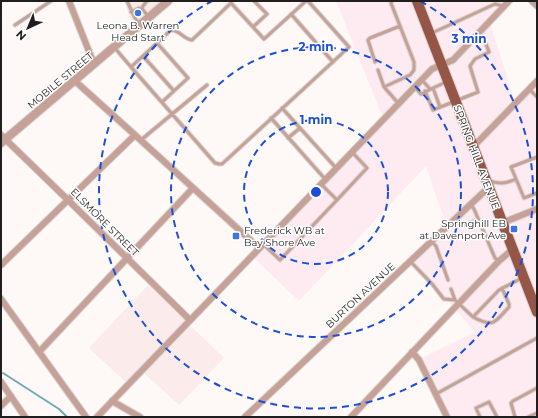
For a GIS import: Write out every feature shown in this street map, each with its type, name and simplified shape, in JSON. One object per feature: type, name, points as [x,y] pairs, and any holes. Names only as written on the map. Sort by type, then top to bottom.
[{"type":"main road","name":"SPRING HILL AVENUE","points":[[417,1],[512,249],[524,277],[534,294],[537,312]]},
{"type":"street","points":[[69,1],[94,64]]},
{"type":"street","name":"MOBILE STREET","points":[[2,139],[75,81],[168,1]]},
{"type":"street","points":[[97,417],[432,69],[453,60],[509,1]]},
{"type":"street","points":[[532,1],[537,6]]},
{"type":"street","points":[[75,81],[193,188],[261,246]]},
{"type":"street","points":[[473,147],[537,81]]},
{"type":"street","points":[[1,265],[135,135]]},
{"type":"street","name":"ELSMORE STREET","points":[[2,139],[68,200],[190,320]]},
{"type":"street","name":"BURTON AVENUE","points":[[245,417],[454,220],[487,184]]},
{"type":"street","points":[[39,352],[193,188]]},
{"type":"street","points":[[502,223],[537,209]]},
{"type":"street","points":[[351,417],[412,352],[456,302],[512,249]]},
{"type":"street","points":[[1,299],[86,417]]},
{"type":"street","points":[[412,352],[419,360],[447,417]]},
{"type":"street","points":[[1,382],[25,417]]},
{"type":"street","points":[[1,406],[11,396]]},
{"type":"street","points":[[112,401],[140,417]]},
{"type":"lane","points":[[15,25],[51,1]]},
{"type":"lane","points":[[127,1],[131,12],[140,25]]},
{"type":"lane","points":[[142,10],[147,1]]},
{"type":"lane","points":[[253,28],[266,14],[254,1]]},
{"type":"lane","points":[[114,47],[215,163],[222,164],[349,47],[307,1],[264,39],[232,2],[192,40],[188,40],[176,30],[171,30],[131,66]]},
{"type":"lane","points":[[384,88],[410,75],[414,70],[414,62],[391,3],[392,1]]},
{"type":"lane","points":[[430,34],[495,4],[504,7]]},
{"type":"lane","points":[[131,12],[139,8],[149,18]]},
{"type":"lane","points":[[291,14],[333,62]]},
{"type":"lane","points":[[375,62],[368,40],[400,26]]},
{"type":"lane","points":[[425,91],[433,110],[478,92],[470,66],[475,59],[489,52],[486,44],[477,34]]},
{"type":"lane","points":[[157,43],[188,78],[162,102]]},
{"type":"lane","points":[[143,56],[174,91]]},
{"type":"lane","points":[[378,70],[384,88],[399,104]]},
{"type":"lane","points":[[422,80],[431,89],[440,107]]},
{"type":"lane","points":[[415,87],[421,94],[448,81]]},
{"type":"lane","points":[[141,140],[207,85]]},
{"type":"lane","points":[[529,89],[537,97]]},
{"type":"lane","points":[[282,108],[336,168]]},
{"type":"lane","points":[[271,118],[337,200]]},
{"type":"lane","points":[[288,138],[300,128]]},
{"type":"lane","points":[[261,246],[280,260],[367,168],[351,152]]},
{"type":"lane","points":[[537,157],[511,167],[524,198],[537,193]]},
{"type":"lane","points":[[487,184],[502,184],[516,179]]},
{"type":"lane","points":[[470,204],[474,209],[498,261]]},
{"type":"lane","points":[[470,223],[478,219]]},
{"type":"lane","points":[[454,220],[460,226],[465,225]]},
{"type":"lane","points":[[431,241],[436,246],[448,280]]},
{"type":"lane","points":[[410,261],[444,299],[456,302],[473,317],[482,322],[492,323],[509,307],[502,288]]},
{"type":"lane","points":[[473,317],[499,290],[524,277]]},
{"type":"lane","points":[[451,289],[456,302]]},
{"type":"lane","points":[[436,394],[537,338]]},
{"type":"lane","points":[[515,417],[511,404],[537,388]]},
{"type":"lane","points":[[480,417],[476,408],[489,402],[497,417]]},
{"type":"lane","points":[[528,417],[537,413]]},
{"type":"shaded area","name":"Leona B. Warren Head Start","points":[[124,1],[161,1],[133,25]]},
{"type":"shaded area","points":[[336,1],[506,1],[489,19],[516,106],[537,85],[537,417],[450,417],[422,358],[475,332],[415,262],[448,230],[426,166],[299,301],[254,258],[387,121],[381,113]]},
{"type":"shaded area","points":[[148,285],[224,358],[179,405],[144,373],[131,387],[89,348]]},
{"type":"waterway","points":[[3,373],[59,409],[67,417]]},
{"type":"place","name":"Leona B. Warren Head Start","points":[[138,13]]},
{"type":"place","name":"Springhill EB at Davenport Ave","points":[[514,229]]},
{"type":"place","name":"Frederick WB at Bay Shore Ave","points":[[236,236]]}]
